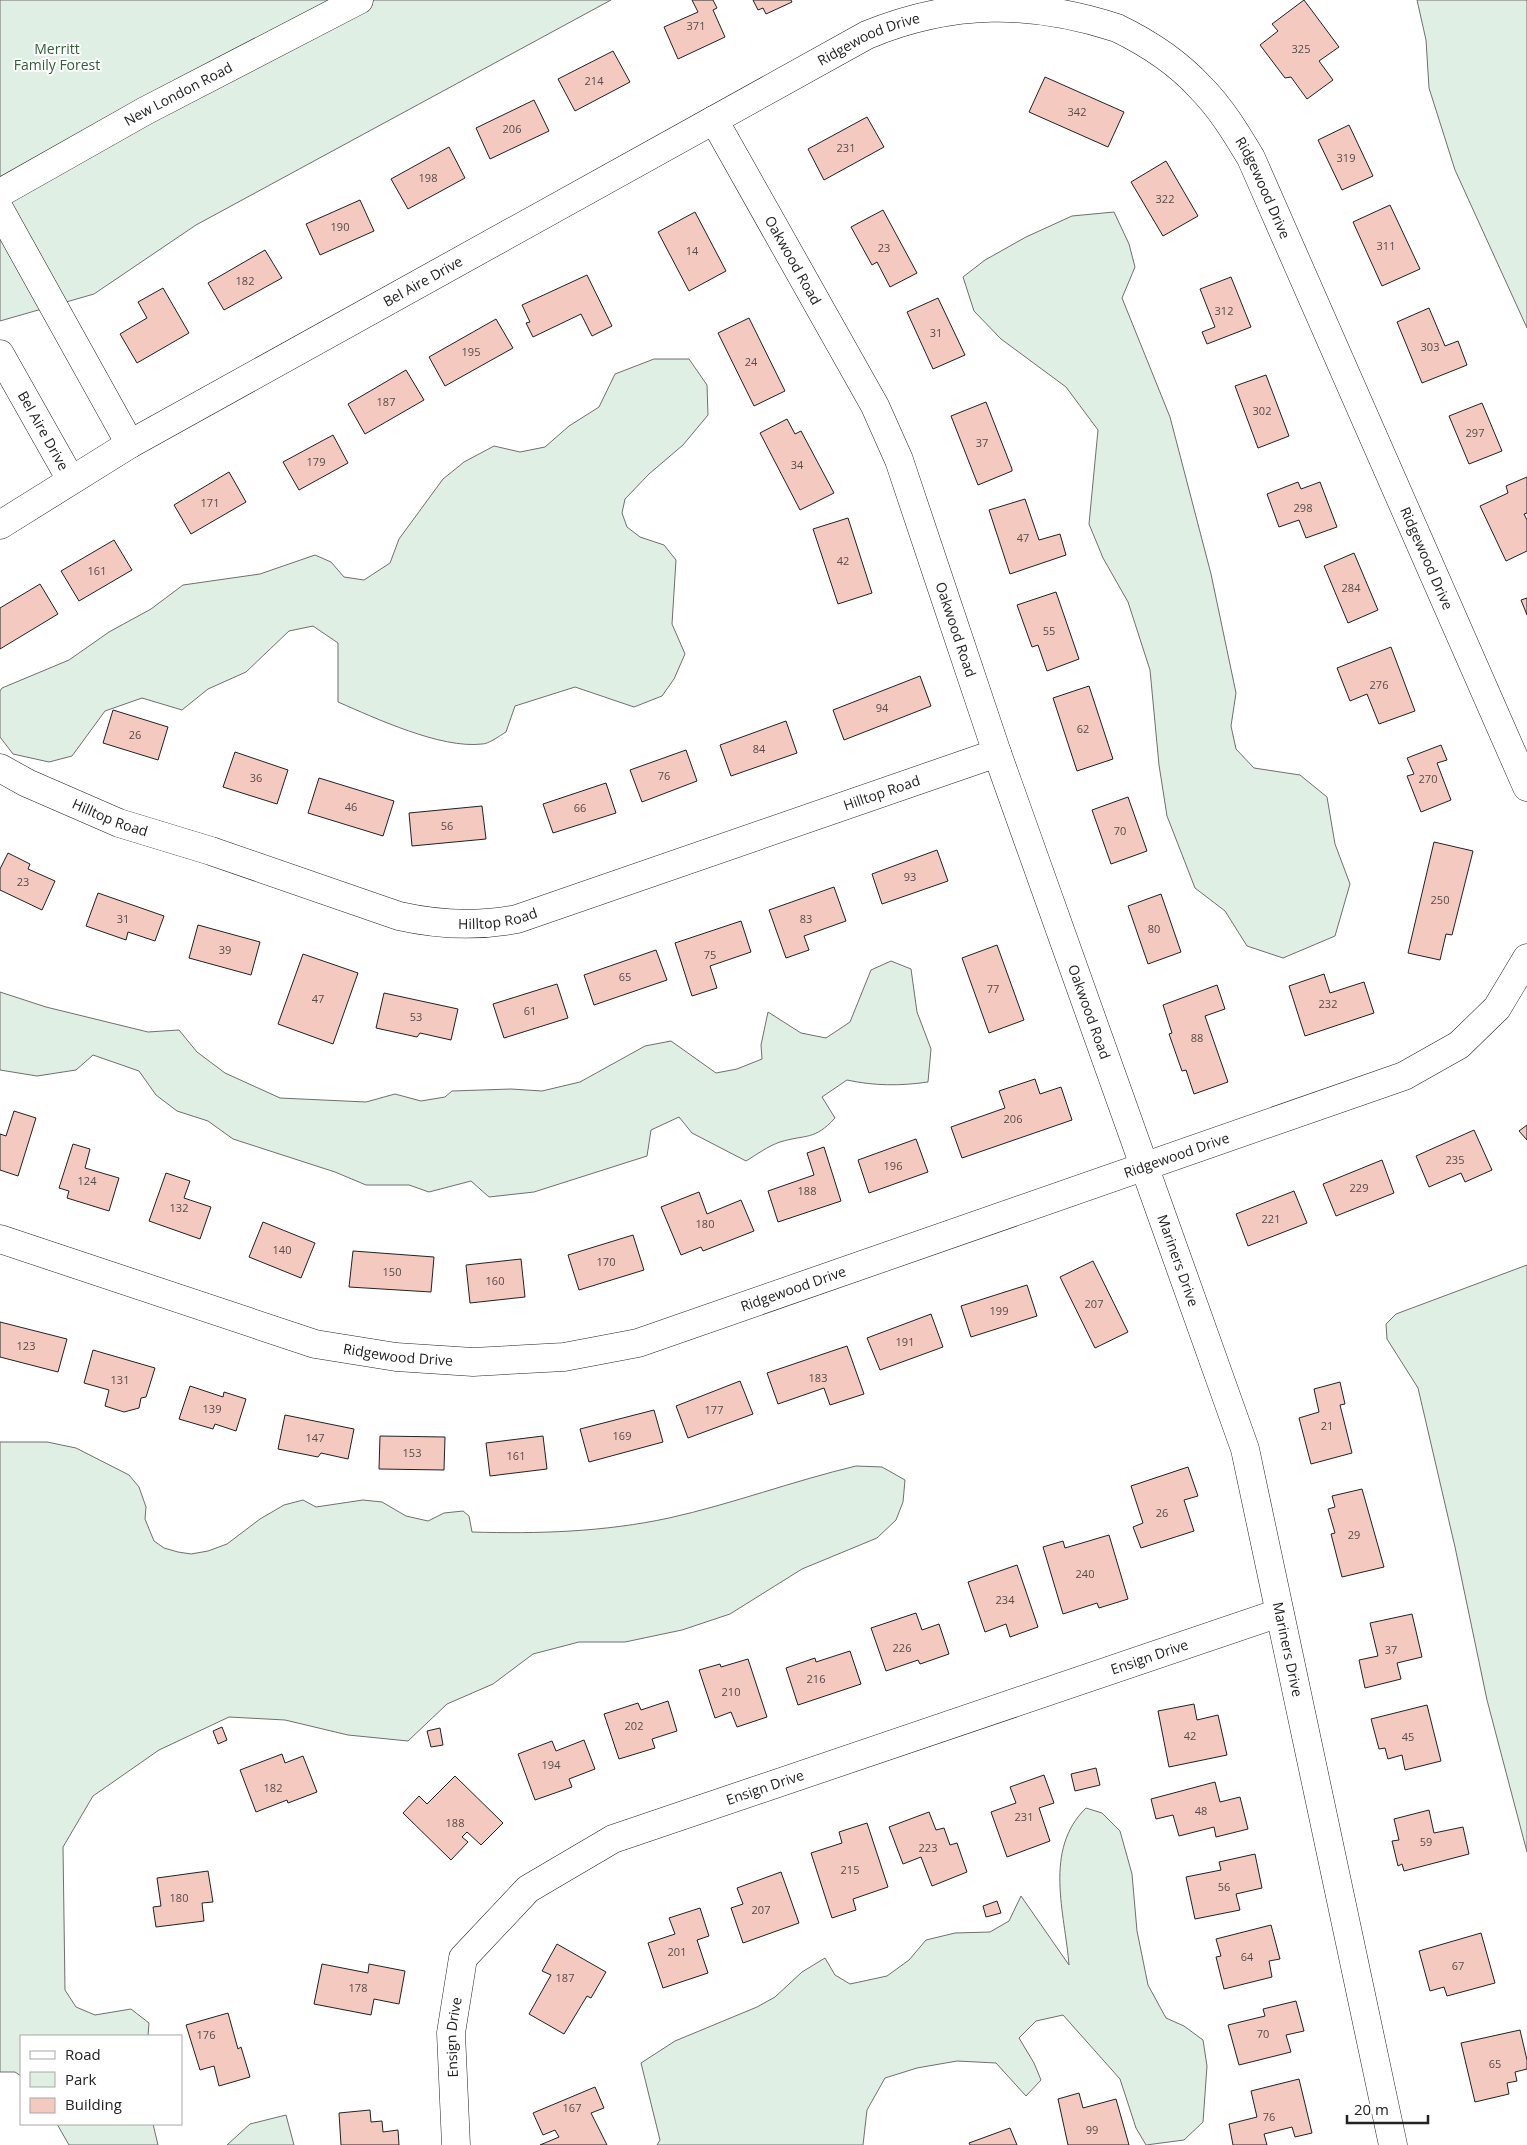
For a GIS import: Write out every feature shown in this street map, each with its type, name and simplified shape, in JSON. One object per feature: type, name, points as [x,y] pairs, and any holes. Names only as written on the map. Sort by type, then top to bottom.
[{"type":"street","name":"New London Road","points":[[0,193],[145,111],[359,0]]},
{"type":"street","name":"Ridgewood Drive","points":[[714,120],[867,35],[888,26],[938,10],[997,2],[1025,1],[1078,11],[1133,36],[1181,69],[1217,106],[1251,158],[1527,787]]},
{"type":"street","name":"Bel Aire Drive","points":[[0,524],[130,444],[714,120]]},
{"type":"street","name":"Oakwood Road","points":[[714,120],[875,406],[898,460],[997,753],[1143,1165]]},
{"type":"street","points":[[0,210],[130,444]]},
{"type":"street","name":"Bel Aire Drive","points":[[0,354],[71,480]]},
{"type":"street","name":"Hilltop Road","points":[[0,768],[27,783],[119,823],[211,851],[399,916],[427,922],[470,925],[517,919],[997,753]]},
{"type":"street","name":"Ridgewood Drive","points":[[0,1239],[315,1344],[396,1357],[473,1362],[564,1357],[646,1340],[1143,1165],[1404,1076],[1459,1045],[1497,1008],[1527,958]]},
{"type":"street","name":"Mariners Drive","points":[[1143,1165],[1245,1449],[1393,2145]]},
{"type":"street","name":"Ensign Drive","points":[[456,2145],[450,2032],[463,1958],[528,1890],[613,1838],[1279,1613]]},
{"type":"green space","name":"Merritt Family Forest","points":[[0,0],[611,0],[196,225],[94,294],[0,321]]},
{"type":"green space","points":[[1417,0],[1527,0],[1527,328],[1455,170],[1429,88],[1426,40]]},
{"type":"green space","points":[[1114,212],[1129,244],[1135,267],[1122,298],[1170,417],[1211,574],[1236,693],[1231,726],[1236,749],[1254,768],[1300,775],[1327,797],[1335,844],[1350,884],[1335,936],[1283,958],[1247,946],[1225,911],[1195,888],[1167,816],[1159,765],[1150,670],[1128,602],[1103,558],[1089,524],[1098,430],[1066,387],[1001,339],[974,311],[963,277],[985,260],[1026,237],[1072,216]]},
{"type":"green space","points":[[654,359],[689,359],[707,385],[708,415],[683,445],[649,474],[625,499],[622,513],[627,527],[640,537],[664,545],[676,560],[672,624],[685,654],[674,679],[662,696],[634,707],[575,687],[515,706],[506,732],[488,743],[466,744],[447,742],[408,731],[338,702],[338,643],[313,626],[289,631],[246,672],[208,689],[182,710],[142,698],[105,711],[72,756],[49,762],[13,754],[0,737],[0,691],[2,688],[69,660],[109,632],[151,609],[183,585],[260,574],[315,555],[331,562],[344,577],[364,580],[390,563],[399,539],[443,479],[464,462],[494,446],[520,452],[545,447],[569,426],[599,407],[615,374]]},
{"type":"green space","points":[[891,961],[911,969],[917,1012],[931,1049],[928,1082],[888,1085],[847,1080],[822,1097],[835,1118],[828,1125],[815,1134],[776,1144],[746,1161],[692,1133],[679,1117],[651,1130],[647,1156],[534,1192],[489,1197],[471,1181],[429,1192],[409,1185],[366,1185],[335,1172],[233,1139],[208,1121],[177,1111],[156,1095],[139,1071],[93,1055],[76,1070],[37,1076],[0,1070],[0,992],[46,1007],[148,1032],[179,1030],[197,1052],[225,1073],[280,1098],[366,1102],[395,1094],[421,1101],[445,1097],[452,1091],[511,1089],[542,1091],[580,1082],[645,1046],[671,1041],[716,1073],[737,1069],[762,1059],[761,1045],[768,1012],[801,1033],[826,1038],[850,1022],[871,970]]},
{"type":"green space","points":[[1527,1265],[1527,1852],[1487,1700],[1455,1547],[1418,1388],[1387,1339],[1386,1324],[1396,1314]]},
{"type":"green space","points":[[0,1442],[47,1442],[76,1448],[129,1475],[139,1487],[146,1507],[145,1519],[154,1541],[164,1548],[191,1554],[208,1551],[227,1544],[260,1519],[284,1505],[303,1500],[316,1507],[363,1500],[382,1502],[406,1516],[428,1521],[444,1513],[463,1511],[469,1516],[472,1532],[521,1533],[596,1529],[645,1523],[716,1506],[856,1466],[882,1467],[905,1480],[903,1502],[896,1520],[877,1538],[802,1569],[730,1614],[682,1630],[625,1642],[579,1642],[533,1654],[493,1684],[447,1704],[408,1741],[348,1735],[285,1720],[229,1717],[159,1750],[93,1796],[63,1847],[65,1990],[76,2007],[95,2015],[131,2009],[149,2023],[148,2035],[20,2035],[20,2075],[15,2072],[0,2072]]},
{"type":"green space","points":[[1086,1808],[1102,1813],[1120,1831],[1132,1874],[1137,1931],[1148,1985],[1166,2018],[1184,2026],[1203,2040],[1207,2066],[1203,2122],[1184,2140],[1146,2145],[1136,2128],[1120,2079],[1063,2015],[1036,2021],[1019,2038],[1034,2063],[1041,2080],[1026,2096],[996,2063],[957,2061],[917,2068],[885,2078],[867,2110],[863,2145],[657,2145],[660,2140],[641,2063],[675,2041],[757,2007],[775,1997],[802,1972],[825,1958],[835,1975],[850,1984],[887,1976],[909,1960],[926,1940],[955,1933],[990,1932],[1009,1921],[1021,1896],[1069,1965],[1061,1904],[1061,1862],[1065,1843],[1073,1825]]},
{"type":"green space","points":[[286,2115],[294,2145],[227,2145],[250,2124]]},
{"type":"green space","points":[[58,2125],[153,2125],[158,2145],[69,2145]]},
{"type":"building","points":[[692,0],[713,0],[717,8],[713,10],[725,37],[678,59],[664,27],[698,12]]},
{"type":"building","points":[[753,0],[791,0],[792,2],[766,14],[763,8],[758,10]]},
{"type":"building","points":[[1304,0],[1339,47],[1319,61],[1333,80],[1307,99],[1291,77],[1285,78],[1260,45],[1278,31],[1272,24]]},
{"type":"building","points":[[613,51],[630,82],[575,111],[558,79]]},
{"type":"building","points":[[1045,77],[1124,112],[1108,147],[1029,112]]},
{"type":"building","points":[[534,100],[549,131],[490,159],[476,128]]},
{"type":"building","points":[[867,117],[884,147],[824,180],[808,149]]},
{"type":"building","points":[[1349,125],[1373,176],[1342,190],[1318,140]]},
{"type":"building","points":[[449,147],[465,178],[408,209],[391,179]]},
{"type":"building","points":[[1166,161],[1198,216],[1163,236],[1131,182]]},
{"type":"building","points":[[360,200],[374,231],[320,255],[306,224]]},
{"type":"building","points":[[1390,205],[1420,269],[1382,286],[1353,222]]},
{"type":"building","points":[[883,210],[917,273],[890,287],[877,262],[872,265],[851,227]]},
{"type":"building","points":[[695,212],[726,271],[689,291],[658,232]]},
{"type":"building","points":[[265,250],[282,278],[224,310],[208,283]]},
{"type":"building","points":[[587,275],[612,326],[592,336],[581,314],[533,337],[526,323],[530,322],[522,305]]},
{"type":"building","points":[[1231,277],[1251,327],[1207,344],[1202,332],[1215,327],[1200,289]]},
{"type":"building","points":[[163,288],[189,333],[137,363],[120,334],[147,318],[138,302]]},
{"type":"building","points":[[938,298],[965,355],[933,369],[907,312]]},
{"type":"building","points":[[1429,308],[1445,346],[1458,341],[1467,365],[1422,383],[1397,322]]},
{"type":"building","points":[[749,318],[785,391],[754,406],[718,333]]},
{"type":"building","points":[[496,319],[513,348],[445,386],[429,357]]},
{"type":"building","points":[[406,370],[424,400],[365,434],[348,404]]},
{"type":"building","points":[[1266,375],[1289,436],[1258,448],[1235,386]]},
{"type":"building","points":[[986,402],[1012,471],[978,485],[951,416]]},
{"type":"building","points":[[1482,403],[1502,451],[1469,464],[1449,416]]},
{"type":"building","points":[[787,419],[795,434],[801,431],[834,493],[800,510],[760,433]]},
{"type":"building","points":[[333,435],[348,463],[299,490],[283,462]]},
{"type":"building","points":[[229,472],[246,502],[191,534],[174,505]]},
{"type":"building","points":[[1527,477],[1527,513],[1524,514],[1527,520],[1527,551],[1506,561],[1480,506],[1508,493],[1506,486]]},
{"type":"building","points":[[1298,482],[1301,489],[1320,482],[1337,527],[1306,538],[1299,520],[1279,527],[1267,494]]},
{"type":"building","points":[[1025,499],[1039,540],[1060,534],[1066,555],[1010,574],[989,510]]},
{"type":"building","points":[[848,518],[872,593],[838,604],[813,529]]},
{"type":"building","points":[[114,540],[132,570],[79,601],[61,571]]},
{"type":"building","points":[[1354,553],[1378,610],[1348,623],[1324,566]]},
{"type":"building","points":[[40,584],[58,614],[0,649],[0,608]]},
{"type":"building","points":[[1056,592],[1079,659],[1047,671],[1038,645],[1032,647],[1017,605]]},
{"type":"building","points":[[1527,598],[1527,615],[1521,600]]},
{"type":"building","points":[[1391,647],[1415,711],[1379,724],[1367,694],[1350,701],[1337,668]]},
{"type":"building","points":[[920,676],[931,706],[844,740],[833,710]]},
{"type":"building","points":[[1089,686],[1113,759],[1077,771],[1053,698]]},
{"type":"building","points":[[113,710],[168,727],[158,760],[103,743]]},
{"type":"building","points":[[786,721],[797,753],[731,776],[720,745]]},
{"type":"building","points":[[1441,745],[1447,760],[1437,763],[1451,800],[1421,812],[1407,776],[1414,774],[1407,758]]},
{"type":"building","points":[[686,750],[697,781],[642,802],[630,770]]},
{"type":"building","points":[[235,752],[288,770],[277,804],[223,787]]},
{"type":"building","points":[[319,778],[394,801],[383,836],[308,813]]},
{"type":"building","points":[[606,783],[616,813],[553,833],[543,804]]},
{"type":"building","points":[[1128,797],[1147,851],[1111,864],[1092,810]]},
{"type":"building","points":[[482,806],[486,839],[412,846],[409,813]]},
{"type":"building","points":[[1434,842],[1473,851],[1452,935],[1446,934],[1440,960],[1408,953]]},
{"type":"building","points":[[937,850],[948,881],[882,904],[872,874]]},
{"type":"building","points":[[8,853],[30,864],[28,869],[55,881],[42,910],[0,890],[0,869]]},
{"type":"building","points":[[834,887],[846,921],[804,936],[809,950],[786,958],[769,910]]},
{"type":"building","points":[[98,893],[164,916],[155,941],[128,932],[126,940],[86,926]]},
{"type":"building","points":[[1161,894],[1181,952],[1148,964],[1128,906]]},
{"type":"building","points":[[741,921],[751,952],[710,966],[717,988],[692,996],[675,943]]},
{"type":"building","points":[[198,925],[260,942],[251,975],[189,958]]},
{"type":"building","points":[[997,945],[1024,1020],[989,1033],[962,958]]},
{"type":"building","points":[[656,950],[667,980],[594,1005],[584,975]]},
{"type":"building","points":[[303,954],[358,973],[333,1044],[278,1024]]},
{"type":"building","points":[[1324,974],[1330,993],[1364,982],[1374,1013],[1305,1036],[1289,986]]},
{"type":"building","points":[[557,984],[568,1018],[504,1038],[493,1004]]},
{"type":"building","points":[[1217,985],[1225,1009],[1205,1016],[1228,1082],[1194,1094],[1186,1070],[1182,1071],[1169,1034],[1172,1033],[1163,1005]]},
{"type":"building","points":[[384,993],[458,1009],[451,1040],[420,1033],[417,1037],[376,1028]]},
{"type":"building","points":[[1035,1079],[1040,1094],[1061,1087],[1072,1120],[962,1158],[951,1127],[1005,1108],[999,1091]]},
{"type":"building","points":[[14,1111],[36,1118],[18,1176],[0,1170],[0,1134],[6,1136]]},
{"type":"building","points":[[1527,1125],[1527,1140],[1519,1131]]},
{"type":"building","points":[[1474,1130],[1492,1170],[1465,1182],[1461,1173],[1429,1187],[1416,1156]]},
{"type":"building","points":[[916,1139],[928,1172],[869,1193],[858,1160]]},
{"type":"building","points":[[73,1144],[90,1149],[85,1168],[119,1178],[109,1211],[67,1198],[69,1191],[59,1188]]},
{"type":"building","points":[[824,1147],[841,1201],[778,1222],[768,1191],[814,1175],[807,1153]]},
{"type":"building","points":[[1382,1160],[1394,1193],[1336,1216],[1323,1184]]},
{"type":"building","points":[[166,1173],[190,1181],[184,1198],[211,1207],[200,1239],[149,1221]]},
{"type":"building","points":[[1294,1191],[1307,1223],[1248,1246],[1236,1214]]},
{"type":"building","points":[[699,1192],[707,1214],[741,1200],[754,1231],[703,1251],[701,1247],[681,1255],[661,1207]]},
{"type":"building","points":[[263,1222],[315,1243],[301,1278],[249,1257]]},
{"type":"building","points":[[633,1235],[644,1270],[579,1290],[568,1255]]},
{"type":"building","points":[[353,1251],[434,1257],[431,1292],[349,1287]]},
{"type":"building","points":[[521,1259],[525,1297],[470,1303],[466,1265]]},
{"type":"building","points":[[1093,1261],[1128,1332],[1095,1348],[1060,1277]]},
{"type":"building","points":[[1027,1285],[1037,1316],[971,1337],[961,1306]]},
{"type":"building","points":[[931,1314],[943,1347],[880,1370],[867,1338]]},
{"type":"building","points":[[0,1322],[67,1339],[58,1372],[0,1357]]},
{"type":"building","points":[[847,1346],[864,1394],[830,1405],[824,1388],[778,1404],[767,1373]]},
{"type":"building","points":[[93,1350],[155,1368],[146,1397],[141,1398],[139,1408],[124,1412],[105,1406],[109,1390],[84,1383]]},
{"type":"building","points":[[740,1381],[753,1414],[688,1438],[676,1406]]},
{"type":"building","points":[[1340,1382],[1345,1404],[1340,1405],[1352,1453],[1311,1464],[1299,1418],[1319,1412],[1314,1389]]},
{"type":"building","points":[[190,1386],[223,1397],[224,1392],[246,1399],[236,1431],[215,1424],[213,1429],[179,1419]]},
{"type":"building","points":[[654,1410],[663,1442],[589,1462],[580,1429]]},
{"type":"building","points":[[285,1415],[354,1429],[348,1459],[321,1453],[318,1457],[278,1449]]},
{"type":"building","points":[[380,1436],[445,1437],[444,1470],[379,1469]]},
{"type":"building","points":[[543,1436],[547,1469],[490,1476],[486,1443]]},
{"type":"building","points":[[1188,1467],[1198,1496],[1184,1500],[1194,1531],[1141,1548],[1133,1527],[1143,1523],[1131,1486]]},
{"type":"building","points":[[1362,1489],[1384,1567],[1342,1577],[1331,1534],[1335,1533],[1328,1509],[1335,1507],[1332,1496]]},
{"type":"building","points":[[1109,1535],[1128,1599],[1099,1608],[1097,1603],[1063,1614],[1043,1547],[1063,1541],[1065,1548]]},
{"type":"building","points":[[1017,1565],[1038,1627],[1010,1637],[1006,1624],[985,1632],[968,1582]]},
{"type":"building","points":[[916,1613],[922,1630],[939,1624],[949,1654],[920,1664],[918,1660],[886,1671],[871,1628]]},
{"type":"building","points":[[1412,1614],[1422,1657],[1397,1663],[1401,1679],[1365,1688],[1359,1660],[1378,1656],[1370,1623]]},
{"type":"building","points":[[850,1651],[861,1684],[798,1705],[786,1668],[815,1658],[816,1662]]},
{"type":"building","points":[[748,1659],[767,1717],[737,1727],[731,1712],[715,1718],[699,1670],[720,1664],[721,1667]]},
{"type":"building","points":[[668,1701],[677,1731],[652,1739],[655,1748],[619,1759],[604,1714],[638,1703],[641,1710]]},
{"type":"building","points":[[1194,1704],[1197,1720],[1218,1715],[1227,1755],[1169,1767],[1158,1711]]},
{"type":"building","points":[[1427,1705],[1441,1761],[1405,1770],[1402,1755],[1388,1759],[1385,1748],[1379,1749],[1371,1719]]},
{"type":"building","points":[[222,1727],[227,1740],[218,1744],[213,1731]]},
{"type":"building","points":[[440,1728],[443,1745],[431,1747],[427,1731]]},
{"type":"building","points":[[584,1740],[595,1769],[569,1779],[572,1787],[535,1800],[518,1754],[552,1741],[556,1751]]},
{"type":"building","points":[[282,1754],[285,1763],[303,1756],[317,1792],[288,1803],[287,1800],[256,1812],[240,1770]]},
{"type":"building","points":[[1096,1768],[1100,1785],[1075,1791],[1071,1774]]},
{"type":"building","points":[[1044,1775],[1054,1803],[1039,1808],[1050,1841],[1007,1857],[991,1812],[1016,1803],[1010,1787]]},
{"type":"building","points":[[455,1776],[503,1823],[481,1845],[467,1832],[462,1837],[468,1842],[451,1860],[403,1813],[419,1796],[427,1804]]},
{"type":"building","points":[[1215,1782],[1220,1802],[1240,1797],[1248,1829],[1216,1837],[1214,1827],[1179,1836],[1173,1815],[1156,1819],[1151,1799]]},
{"type":"building","points":[[1429,1810],[1434,1833],[1463,1827],[1469,1854],[1404,1871],[1402,1864],[1398,1866],[1392,1841],[1399,1840],[1394,1819]]},
{"type":"building","points":[[929,1812],[936,1830],[944,1828],[950,1845],[957,1843],[967,1872],[932,1886],[921,1857],[903,1864],[889,1827]]},
{"type":"building","points":[[867,1823],[888,1887],[853,1899],[856,1910],[832,1918],[811,1853],[842,1843],[839,1832]]},
{"type":"building","points":[[1255,1854],[1262,1888],[1236,1894],[1240,1910],[1195,1919],[1186,1877],[1221,1870],[1219,1862]]},
{"type":"building","points":[[208,1871],[213,1902],[202,1903],[204,1921],[156,1927],[153,1907],[161,1906],[157,1878]]},
{"type":"building","points":[[781,1872],[799,1923],[743,1943],[731,1908],[743,1904],[737,1888]]},
{"type":"building","points":[[997,1901],[1001,1913],[986,1917],[983,1906]]},
{"type":"building","points":[[700,1908],[709,1936],[697,1940],[708,1973],[663,1988],[648,1943],[675,1934],[669,1918]]},
{"type":"building","points":[[1271,1925],[1280,1959],[1269,1961],[1272,1977],[1224,1989],[1216,1957],[1221,1956],[1216,1939]]},
{"type":"building","points":[[1481,1933],[1495,1983],[1447,1996],[1444,1987],[1430,1991],[1419,1951]]},
{"type":"building","points":[[557,1944],[606,1972],[591,1998],[587,1996],[564,2034],[529,2014],[551,1975],[542,1971]]},
{"type":"building","points":[[322,1964],[368,1973],[369,1964],[405,1971],[399,2004],[374,1999],[371,2015],[314,2004]]},
{"type":"building","points":[[1296,2001],[1304,2031],[1286,2035],[1291,2052],[1239,2065],[1228,2025],[1265,2016],[1263,2009]]},
{"type":"building","points":[[228,2013],[238,2049],[241,2047],[250,2077],[219,2086],[214,2066],[200,2070],[186,2025]]},
{"type":"building","points":[[1520,2030],[1527,2060],[1527,2069],[1515,2072],[1517,2081],[1507,2083],[1509,2094],[1475,2102],[1461,2043]]},
{"type":"building","points":[[1299,2079],[1312,2133],[1295,2137],[1292,2127],[1264,2134],[1267,2145],[1233,2145],[1229,2124],[1257,2117],[1251,2091]]},
{"type":"building","points":[[595,2087],[604,2108],[591,2113],[607,2145],[540,2145],[559,2137],[555,2130],[543,2135],[533,2113]]},
{"type":"building","points":[[1079,2093],[1083,2108],[1116,2099],[1129,2145],[1068,2145],[1058,2099]]},
{"type":"building","points":[[370,2110],[371,2122],[382,2121],[383,2132],[398,2130],[399,2145],[341,2145],[339,2113]]},
{"type":"building","points":[[1010,2128],[1017,2145],[970,2145],[969,2143]]}]
